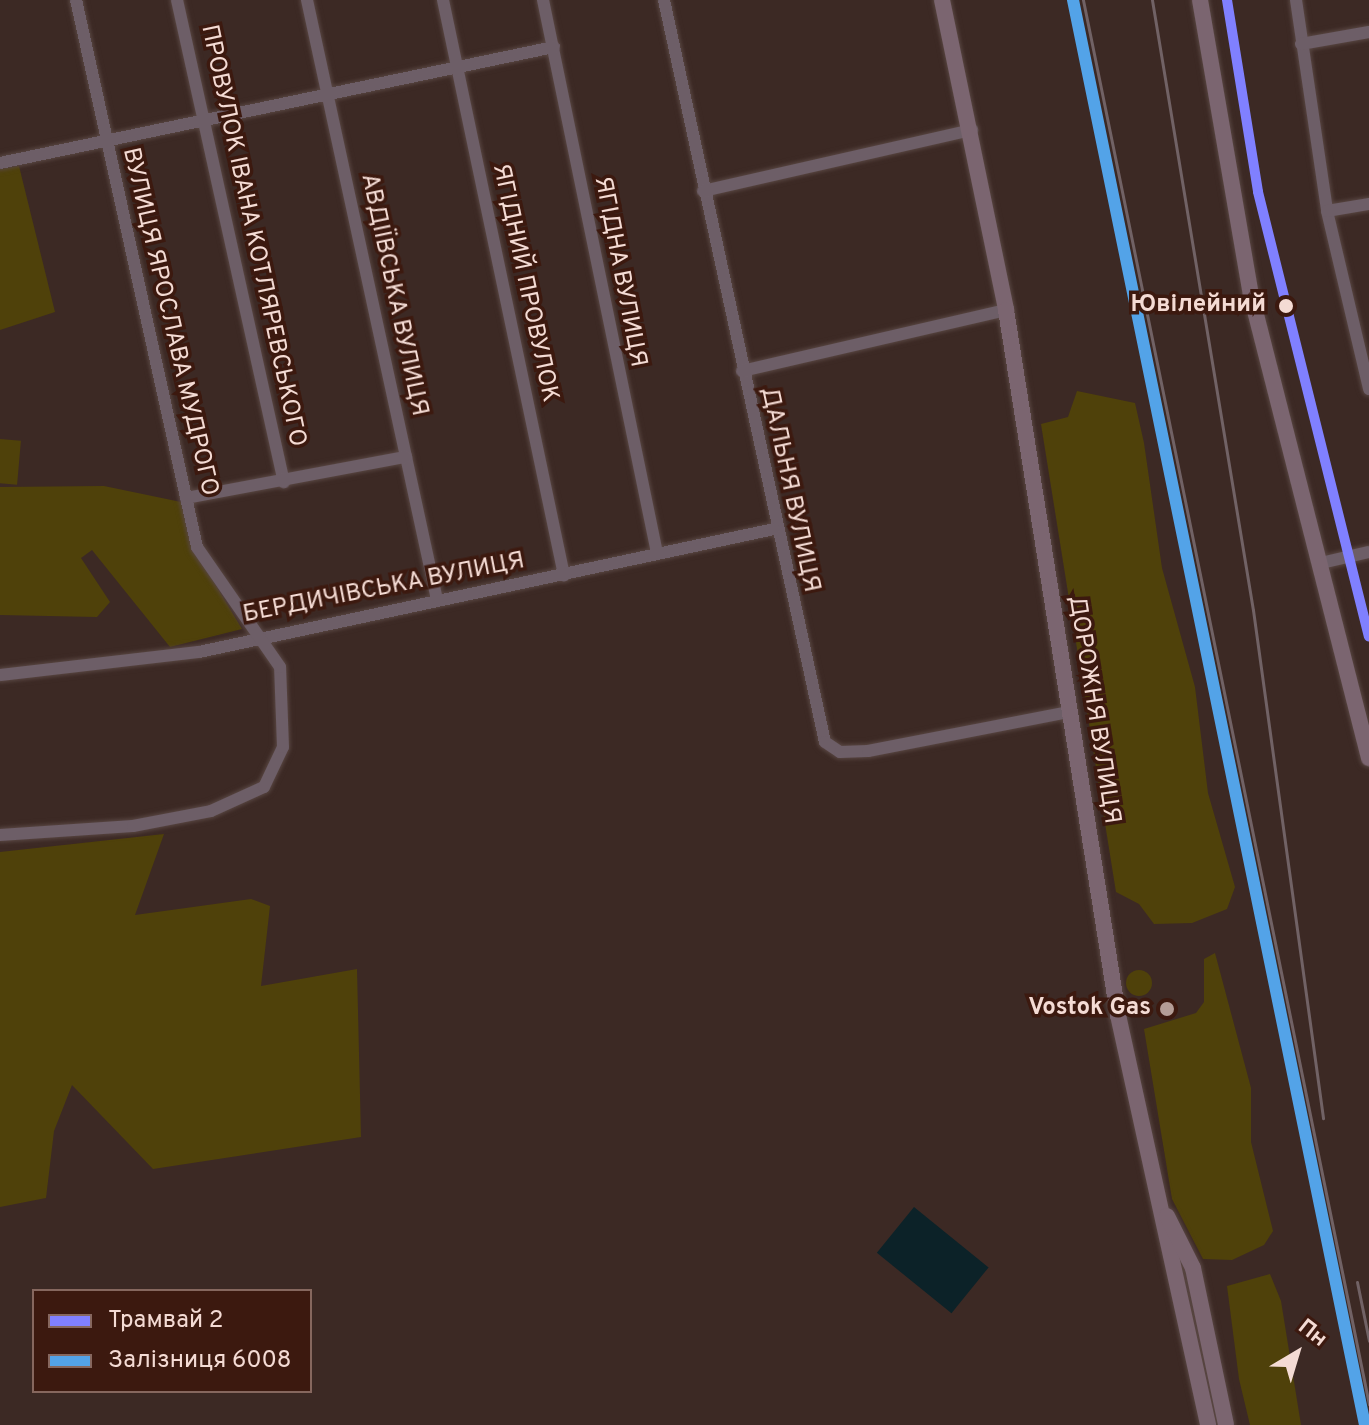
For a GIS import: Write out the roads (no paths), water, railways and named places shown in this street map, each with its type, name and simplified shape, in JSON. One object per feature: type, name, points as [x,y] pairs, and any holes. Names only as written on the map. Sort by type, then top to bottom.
[{"type":"main road","name":"ДОРОЖНЯ ВУЛИЦЯ","points":[[942,0],[972,130],[1006,310],[1069,712],[1155,1193],[1208,1425]]},
{"type":"main road","points":[[1200,0],[1251,295],[1369,758]]},
{"type":"main road","points":[[1155,1193],[1193,1268],[1226,1425]]},
{"type":"street","name":"ВУЛИЦЯ ЯРОСЛАВА МУДРОГО","points":[[0,835],[183,818],[264,787],[277,772],[283,738],[280,667],[262,634],[197,547],[76,0]]},
{"type":"street","name":"ПРОВУЛОК ІВАНА КОТЛЯРЕВСЬКОГО","points":[[177,0],[284,482]]},
{"type":"street","name":"АВДІЇВСЬКА ВУЛИЦЯ","points":[[307,0],[437,600]]},
{"type":"street","name":"ЯГІДНИЙ ПРОВУЛОК","points":[[443,0],[564,575]]},
{"type":"street","name":"ЯГІДНА ВУЛИЦЯ","points":[[543,0],[657,553]]},
{"type":"street","name":"ДАЛЬНЯ ВУЛИЦЯ","points":[[664,0],[774,529],[832,748],[868,751],[1069,712]]},
{"type":"street","points":[[1296,0],[1327,211],[1369,389]]},
{"type":"street","points":[[1301,44],[1369,32]]},
{"type":"street","points":[[0,163],[106,137],[204,120],[554,47]]},
{"type":"street","points":[[703,191],[972,130]]},
{"type":"street","points":[[1327,211],[1369,204]]},
{"type":"street","points":[[742,371],[1006,310]]},
{"type":"street","points":[[186,498],[406,457]]},
{"type":"street","name":"БЕРДИЧІВСЬКА ВУЛИЦЯ","points":[[0,675],[101,667],[564,575],[774,529]]},
{"type":"street","points":[[1321,563],[1369,552]]},
{"type":"water","points":[[914,1207],[989,1267],[951,1313],[877,1253]]},
{"type":"railway","points":[[1083,0],[1369,1404]]},
{"type":"railway","points":[[1152,0],[1253,610],[1323,1118]]},
{"type":"railway","points":[[1357,1282],[1369,1341]]},
{"type":"tram line","name":"2","points":[[1227,0],[1258,192],[1369,636]]},
{"type":"rail line","name":"6008","points":[[1073,0],[1365,1425]]},
{"type":"place","name":"Ювілейний","points":[[1286,306]]},
{"type":"place","name":"Vostok Gas","points":[[1167,1009]]}]
